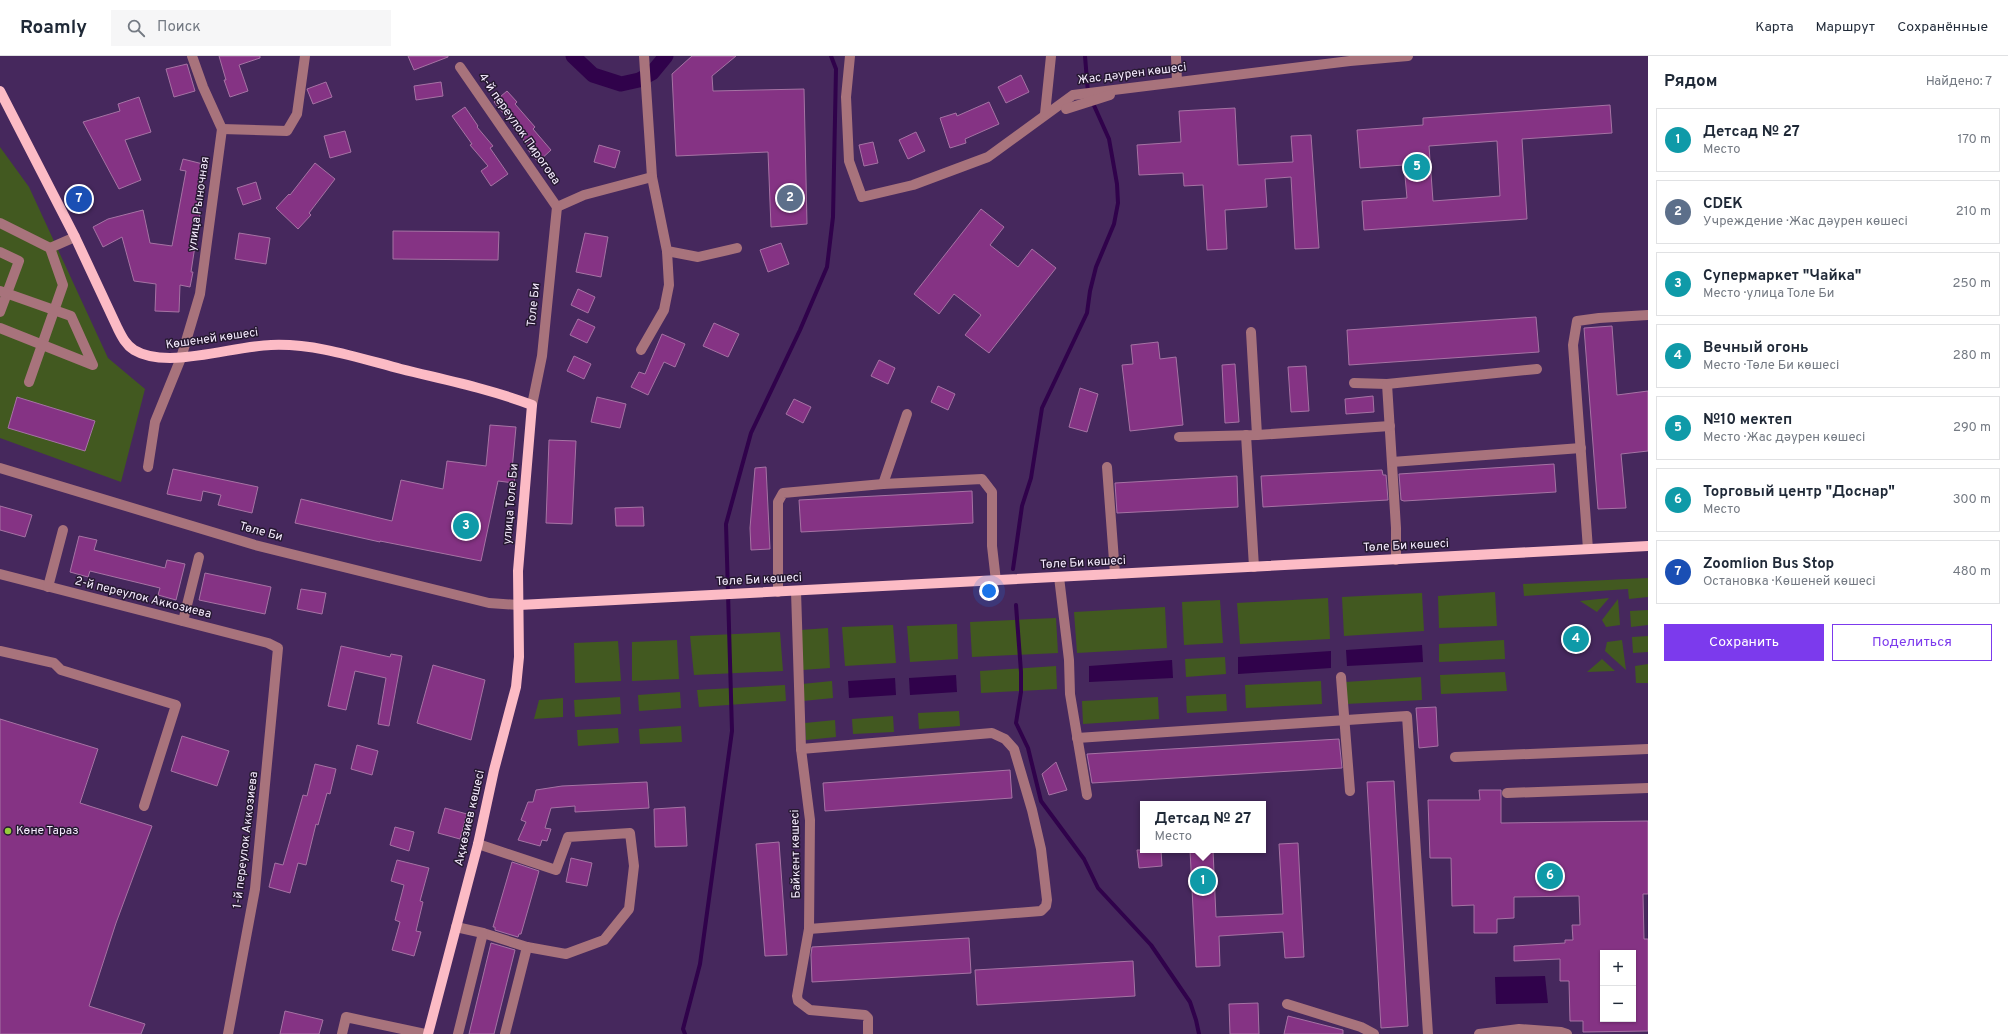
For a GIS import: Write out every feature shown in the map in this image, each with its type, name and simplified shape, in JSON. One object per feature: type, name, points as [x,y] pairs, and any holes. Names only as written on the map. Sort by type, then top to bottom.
[{"type":"main road","name":"Көшеней көшесі","points":[[0,91],[75,237],[124,341],[143,355],[160,359],[181,358],[251,346],[289,344],[330,350],[504,394],[532,405]]},
{"type":"main road","name":"улица Толе Би","points":[[518,605],[518,571],[532,405]]},
{"type":"main road","name":"Төле Би көшесі","points":[[518,605],[1648,546]]},
{"type":"main road","name":"Ақкөзиев көшесі","points":[[428,1034],[478,844],[494,770],[516,687],[519,657],[518,605]]},
{"type":"street","name":"улица Рыночная","points":[[148,467],[155,422],[181,358],[200,294],[222,129],[192,56]]},
{"type":"street","points":[[222,129],[287,131],[297,114],[305,56]]},
{"type":"street","points":[[642,350],[664,310],[669,285],[667,250],[652,177],[644,56]]},
{"type":"street","name":"Жас дәурен көшесі","points":[[850,56],[846,97],[849,161],[862,197],[913,185],[988,156],[1073,95],[1350,58],[1408,56]]},
{"type":"street","points":[[1045,114],[1051,56]]},
{"type":"street","points":[[1176,56],[1177,82]]},
{"type":"street","name":"4-й переулок Пирогова","points":[[460,67],[558,207]]},
{"type":"street","points":[[1066,109],[1115,93]]},
{"type":"street","points":[[558,207],[584,195],[652,177]]},
{"type":"street","name":"Толе Би","points":[[532,405],[542,356],[558,207]]},
{"type":"street","points":[[0,223],[50,248],[63,285],[30,382]]},
{"type":"street","points":[[50,248],[75,237]]},
{"type":"street","points":[[667,250],[698,257],[737,248]]},
{"type":"street","points":[[0,252],[19,261],[3,293],[0,312]]},
{"type":"street","points":[[0,328],[42,346],[93,364],[71,316],[3,293]]},
{"type":"street","points":[[1588,550],[1573,345],[1577,321],[1648,315]]},
{"type":"street","points":[[1251,332],[1254,567]]},
{"type":"street","points":[[1354,383],[1387,384],[1537,369]]},
{"type":"street","points":[[1387,384],[1396,560]]},
{"type":"street","points":[[883,484],[907,414]]},
{"type":"street","points":[[1179,437],[1252,435],[1390,426]]},
{"type":"street","points":[[1392,462],[1581,448]]},
{"type":"street","points":[[1107,467],[1115,574]]},
{"type":"street","name":"Төле Би","points":[[0,468],[255,545],[489,603],[518,605]]},
{"type":"street","points":[[778,592],[778,502],[783,494],[883,484],[982,479],[992,492],[992,546],[996,580]]},
{"type":"street","points":[[48,586],[63,530]]},
{"type":"street","points":[[183,621],[199,557]]},
{"type":"street","name":"2-й переулок Аккозиева","points":[[0,574],[268,643],[278,648]]},
{"type":"street","points":[[1059,577],[1069,660],[1070,694],[1087,795]]},
{"type":"street","name":"Байкент көшесі","points":[[796,591],[802,749],[810,820],[809,930],[797,996],[798,1001],[810,1010],[865,1015],[868,1018],[868,1034]]},
{"type":"street","name":"1-й переулок Аккозиева","points":[[228,1034],[255,889],[278,648]]},
{"type":"street","points":[[0,652],[54,663],[61,670],[176,705],[144,806]]},
{"type":"street","points":[[1341,677],[1350,791]]},
{"type":"street","points":[[1078,738],[1407,716],[1428,1034]]},
{"type":"street","points":[[802,749],[992,734],[1005,739],[1014,749],[1032,810],[1041,849],[1047,900],[1046,906],[1041,911],[809,930]]},
{"type":"street","points":[[1455,757],[1648,749]]},
{"type":"street","points":[[1507,793],[1648,788]]},
{"type":"street","points":[[456,927],[484,933],[527,946],[566,954],[604,940],[629,909],[634,866],[630,832],[568,837],[556,870],[478,844]]},
{"type":"street","points":[[458,1034],[484,933]]},
{"type":"street","points":[[505,1034],[527,946]]},
{"type":"street","points":[[1287,1004],[1361,1027],[1374,1034]]},
{"type":"street","points":[[342,1034],[346,1017],[424,1034]]},
{"type":"street","points":[[1479,1034],[1519,1029],[1561,1032],[1567,1034]]},
{"type":"green space","points":[[0,147],[29,187],[108,358],[145,389],[121,482],[0,438]]},
{"type":"green space","points":[[1648,578],[1648,597],[1629,599],[1628,589],[1524,596],[1523,584]]},
{"type":"green space","points":[[1495,592],[1497,626],[1439,628],[1438,596]]},
{"type":"green space","points":[[1422,593],[1424,631],[1344,636],[1342,597]]},
{"type":"green space","points":[[1328,598],[1330,639],[1240,644],[1237,603]]},
{"type":"green space","points":[[1609,598],[1597,612],[1580,601]]},
{"type":"green space","points":[[1618,599],[1620,625],[1606,627],[1602,620]]},
{"type":"green space","points":[[1220,600],[1223,643],[1184,645],[1182,602]]},
{"type":"green space","points":[[1165,607],[1167,648],[1077,653],[1074,612]]},
{"type":"green space","points":[[1648,610],[1648,625],[1631,627],[1630,611]]},
{"type":"green space","points":[[1056,618],[1058,653],[972,657],[970,622]]},
{"type":"green space","points":[[957,624],[958,659],[910,662],[907,626]]},
{"type":"green space","points":[[893,625],[896,663],[845,666],[842,627]]},
{"type":"green space","points":[[828,628],[830,668],[802,670],[800,630]]},
{"type":"green space","points":[[780,632],[783,671],[694,675],[690,636]]},
{"type":"green space","points":[[1648,636],[1648,652],[1633,653],[1632,637]]},
{"type":"green space","points":[[677,640],[679,679],[632,681],[632,642]]},
{"type":"green space","points":[[1504,640],[1505,659],[1439,662],[1439,644]]},
{"type":"green space","points":[[1622,640],[1626,670],[1605,651],[1607,642]]},
{"type":"green space","points":[[618,641],[621,681],[575,683],[574,643]]},
{"type":"green space","points":[[1225,657],[1226,674],[1186,677],[1185,659]]},
{"type":"green space","points":[[1602,659],[1615,671],[1587,672]]},
{"type":"green space","points":[[1648,664],[1648,683],[1636,683],[1635,666]]},
{"type":"green space","points":[[1056,666],[1057,689],[981,693],[980,671]]},
{"type":"green space","points":[[1505,672],[1507,691],[1441,694],[1440,675]]},
{"type":"green space","points":[[1421,677],[1422,700],[1346,704],[1345,682]]},
{"type":"green space","points":[[832,681],[833,698],[803,701],[802,684]]},
{"type":"green space","points":[[1321,681],[1322,704],[1246,708],[1245,685]]},
{"type":"green space","points":[[785,685],[786,701],[699,707],[697,690]]},
{"type":"green space","points":[[680,692],[681,708],[639,711],[638,695]]},
{"type":"green space","points":[[1226,694],[1227,711],[1187,713],[1186,696]]},
{"type":"green space","points":[[620,697],[621,714],[575,717],[574,700]]},
{"type":"green space","points":[[1158,697],[1159,719],[1083,724],[1082,701]]},
{"type":"green space","points":[[563,698],[563,717],[534,719],[539,700]]},
{"type":"green space","points":[[959,711],[960,726],[919,729],[918,713]]},
{"type":"green space","points":[[893,716],[894,732],[853,734],[852,719]]},
{"type":"green space","points":[[835,720],[836,737],[806,740],[805,723]]},
{"type":"green space","points":[[681,726],[682,742],[640,744],[639,729]]},
{"type":"green space","points":[[618,728],[619,743],[578,746],[577,730]]},
{"type":"shaded area","points":[[1422,645],[1423,662],[1347,666],[1346,650]]},
{"type":"shaded area","points":[[1331,651],[1331,668],[1238,674],[1238,657]]},
{"type":"shaded area","points":[[1172,660],[1173,678],[1089,682],[1089,666]]},
{"type":"shaded area","points":[[956,675],[957,692],[910,695],[909,678]]},
{"type":"shaded area","points":[[895,678],[896,695],[849,698],[848,681]]},
{"type":"shaded area","points":[[1545,976],[1548,1003],[1496,1004],[1495,977]]},
{"type":"building","points":[[219,56],[260,56],[260,58],[239,65],[248,91],[230,97],[224,80],[226,80]]},
{"type":"building","points":[[408,56],[448,56],[448,57],[414,70]]},
{"type":"building","points":[[692,56],[736,56],[712,76],[713,91],[804,89],[807,224],[771,227],[768,152],[676,156],[672,74]]},
{"type":"building","points":[[187,64],[195,91],[174,97],[166,69]]},
{"type":"building","points":[[1021,75],[1029,92],[1006,103],[998,87]]},
{"type":"building","points":[[326,82],[332,97],[313,104],[307,89]]},
{"type":"building","points":[[441,82],[443,96],[416,100],[414,86]]},
{"type":"building","points":[[507,91],[517,102],[515,104],[535,127],[533,129],[551,150],[538,162],[528,150],[530,148],[494,102]]},
{"type":"building","points":[[139,97],[151,132],[125,140],[141,180],[119,189],[83,122],[120,111],[118,104]]},
{"type":"building","points":[[989,102],[999,124],[965,139],[966,143],[950,148],[940,118],[956,113],[957,116]]},
{"type":"building","points":[[1610,105],[1612,133],[1522,139],[1527,219],[1364,230],[1362,201],[1407,198],[1404,165],[1360,168],[1357,130],[1423,125],[1423,118]],"holes":[[[1497,141],[1500,196],[1433,201],[1429,146]]]},
{"type":"building","points":[[465,107],[478,126],[477,127],[493,146],[490,148],[508,174],[491,186],[481,171],[488,166],[470,145],[472,144],[452,116]]},
{"type":"building","points":[[1235,108],[1238,165],[1293,162],[1291,136],[1311,135],[1319,248],[1295,249],[1291,177],[1265,179],[1267,207],[1225,210],[1227,249],[1207,250],[1203,185],[1184,186],[1183,173],[1139,175],[1137,145],[1181,142],[1179,111]]},
{"type":"building","points":[[345,131],[351,152],[330,158],[324,136]]},
{"type":"building","points":[[916,132],[925,151],[908,159],[899,140]]},
{"type":"building","points":[[873,142],[878,163],[864,166],[859,145]]},
{"type":"building","points":[[599,145],[620,151],[615,168],[594,162]]},
{"type":"building","points":[[183,159],[207,165],[197,213],[200,213],[191,272],[193,272],[190,287],[180,285],[179,312],[155,311],[156,284],[134,281],[122,237],[103,247],[93,227],[108,219],[143,210],[150,243],[172,246],[186,171],[180,170]]},
{"type":"building","points":[[315,163],[335,179],[309,213],[311,215],[298,229],[276,208],[289,194],[290,195]]},
{"type":"building","points":[[256,182],[261,199],[243,205],[237,188]]},
{"type":"building","points":[[981,209],[1004,227],[990,245],[1018,267],[1032,249],[1056,268],[989,353],[965,335],[981,315],[954,294],[939,314],[914,294]]},
{"type":"building","points":[[393,231],[499,232],[498,260],[393,259]]},
{"type":"building","points":[[239,233],[270,238],[266,264],[235,259]]},
{"type":"building","points":[[585,233],[608,237],[601,277],[576,272]]},
{"type":"building","points":[[781,243],[789,264],[768,272],[760,250]]},
{"type":"building","points":[[578,289],[595,297],[588,313],[571,305]]},
{"type":"building","points":[[1536,317],[1539,352],[1349,365],[1347,330]]},
{"type":"building","points":[[578,319],[595,327],[587,343],[570,335]]},
{"type":"building","points":[[714,323],[739,334],[728,357],[703,346]]},
{"type":"building","points":[[1612,326],[1617,395],[1648,391],[1648,451],[1621,454],[1626,508],[1598,509],[1584,328]]},
{"type":"building","points":[[662,334],[685,344],[675,367],[664,362],[648,395],[631,387],[639,372],[645,374]]},
{"type":"building","points":[[1158,342],[1160,359],[1176,357],[1183,425],[1130,431],[1122,365],[1133,364],[1131,345]]},
{"type":"building","points":[[574,356],[591,364],[584,379],[567,371]]},
{"type":"building","points":[[879,360],[895,368],[888,384],[871,376]]},
{"type":"building","points":[[1235,364],[1239,422],[1225,423],[1222,365]]},
{"type":"building","points":[[1306,366],[1309,411],[1291,412],[1288,367]]},
{"type":"building","points":[[938,386],[955,394],[948,410],[931,402]]},
{"type":"building","points":[[1080,388],[1098,394],[1087,432],[1069,427]]},
{"type":"building","points":[[1373,396],[1374,412],[1346,414],[1345,399]]},
{"type":"building","points":[[17,397],[95,421],[85,451],[8,428]]},
{"type":"building","points":[[597,397],[626,404],[620,428],[591,422]]},
{"type":"building","points":[[794,399],[811,407],[803,423],[786,414]]},
{"type":"building","points":[[490,425],[516,427],[512,470],[516,470],[514,483],[498,481],[481,561],[380,542],[295,523],[301,499],[392,521],[401,480],[443,489],[447,461],[486,466]]},
{"type":"building","points":[[549,440],[576,441],[572,524],[546,523]]},
{"type":"building","points":[[1554,464],[1556,492],[1401,500],[1399,474]]},
{"type":"building","points":[[766,467],[770,549],[751,550],[750,528],[755,468]]},
{"type":"building","points":[[173,469],[258,487],[252,513],[218,505],[221,495],[203,491],[201,501],[167,494]]},
{"type":"building","points":[[1382,470],[1383,475],[1386,475],[1388,500],[1263,507],[1261,476]]},
{"type":"building","points":[[1237,476],[1238,507],[1117,513],[1115,483]]},
{"type":"building","points":[[972,491],[973,523],[801,532],[799,500]]},
{"type":"building","points":[[0,506],[32,515],[25,537],[0,530]]},
{"type":"building","points":[[643,507],[644,526],[616,526],[615,508]]},
{"type":"building","points":[[79,536],[97,540],[94,550],[165,568],[167,560],[185,564],[176,600],[158,595],[160,588],[90,571],[88,577],[70,572]]},
{"type":"building","points":[[205,573],[271,587],[265,614],[199,600]]},
{"type":"building","points":[[301,589],[326,593],[322,614],[297,609]]},
{"type":"building","points":[[341,646],[390,657],[391,654],[402,656],[389,726],[378,724],[386,678],[355,671],[346,710],[328,706]]},
{"type":"building","points":[[433,665],[485,680],[471,740],[417,723]]},
{"type":"building","points":[[1436,707],[1438,746],[1419,748],[1416,708]]},
{"type":"building","points":[[0,719],[98,749],[80,803],[152,826],[116,923],[89,1006],[145,1024],[141,1034],[0,1034]]},
{"type":"building","points":[[182,736],[229,751],[217,786],[171,771]]},
{"type":"building","points":[[1339,739],[1342,768],[1092,783],[1087,754]]},
{"type":"building","points":[[357,745],[378,751],[372,775],[351,769]]},
{"type":"building","points":[[1056,762],[1067,790],[1049,795],[1042,774]]},
{"type":"building","points":[[315,764],[336,769],[330,794],[327,793],[318,825],[316,824],[306,865],[298,863],[290,893],[269,887],[275,863],[283,865],[303,795],[307,796]]},
{"type":"building","points":[[1010,770],[1012,798],[825,811],[823,783]]},
{"type":"building","points":[[1394,781],[1408,1026],[1381,1028],[1367,782]]},
{"type":"building","points":[[647,782],[649,808],[575,812],[575,806],[551,808],[545,828],[551,829],[547,841],[542,840],[540,846],[518,840],[526,822],[521,820],[528,802],[533,802],[536,790],[562,786]]},
{"type":"building","points":[[1479,790],[1501,790],[1501,823],[1648,821],[1648,894],[1643,894],[1644,939],[1648,939],[1648,1031],[1583,1032],[1583,1021],[1570,1021],[1569,981],[1560,981],[1560,959],[1514,961],[1514,946],[1565,943],[1565,940],[1573,940],[1572,925],[1580,925],[1579,896],[1514,897],[1514,918],[1497,919],[1497,933],[1474,933],[1474,905],[1452,906],[1451,858],[1430,858],[1428,800],[1480,800]]},
{"type":"building","points":[[685,807],[687,846],[655,847],[654,809]]},
{"type":"building","points":[[445,808],[467,814],[460,839],[438,833]]},
{"type":"building","points":[[395,827],[414,832],[409,851],[390,845]]},
{"type":"building","points":[[779,842],[787,955],[765,956],[756,844]]},
{"type":"building","points":[[1298,843],[1304,957],[1285,958],[1283,932],[1219,936],[1220,966],[1196,967],[1190,853],[1213,853],[1216,917],[1283,914],[1279,844]]},
{"type":"building","points":[[1137,850],[1140,850],[1140,853],[1161,853],[1162,866],[1139,868]]},
{"type":"building","points":[[571,858],[592,863],[587,886],[566,882]]},
{"type":"building","points":[[397,860],[429,868],[420,901],[423,902],[416,931],[421,932],[414,956],[392,950],[400,922],[395,920],[404,885],[391,881]]},
{"type":"building","points":[[512,862],[539,871],[521,934],[519,934],[518,937],[495,930],[495,927],[493,927]]},
{"type":"building","points":[[969,938],[971,973],[812,982],[812,947]]},
{"type":"building","points":[[491,943],[515,950],[494,1034],[469,1034]]},
{"type":"building","points":[[1133,961],[1135,996],[977,1005],[975,970]]},
{"type":"building","points":[[1258,1003],[1259,1034],[1230,1034],[1229,1004]]},
{"type":"building","points":[[285,1011],[323,1020],[319,1034],[280,1034]]},
{"type":"building","points":[[1288,1016],[1343,1030],[1343,1034],[1284,1034]]},
{"type":"waterway","points":[[573,56],[593,75],[621,84],[639,80],[652,73],[666,56]]},
{"type":"waterway","points":[[685,1034],[683,1029],[700,964],[732,731],[726,524],[751,433],[800,330],[827,267],[833,217],[836,69],[831,56]]},
{"type":"waterway","points":[[1085,56],[1088,93]]},
{"type":"waterway","points":[[1013,569],[1022,506],[1031,478],[1042,408],[1087,313],[1090,291],[1096,267],[1114,224],[1118,203],[1117,184],[1109,139],[1092,101]]},
{"type":"waterway","points":[[1016,605],[1021,672],[1021,692],[1016,723],[1028,748],[1041,801],[1084,859],[1098,888],[1151,945],[1190,1002],[1199,1034]]},
{"type":"place","name":"№10 мектеп","points":[[1417,167]]},
{"type":"place","name":"CDEK","points":[[790,198]]},
{"type":"place","name":"Zoomlion Bus Stop","points":[[79,199]]},
{"type":"place","name":"Супермаркет \"Чайка\"","points":[[466,526]]},
{"type":"place","name":"Вечный огонь","points":[[1576,639]]},
{"type":"place","name":"Көне Тараз","points":[[8,831]]},
{"type":"place","name":"Торговый центр \"Доснар\"","points":[[1550,876]]},
{"type":"place","name":"Детсад № 27","points":[[1203,881]]}]
